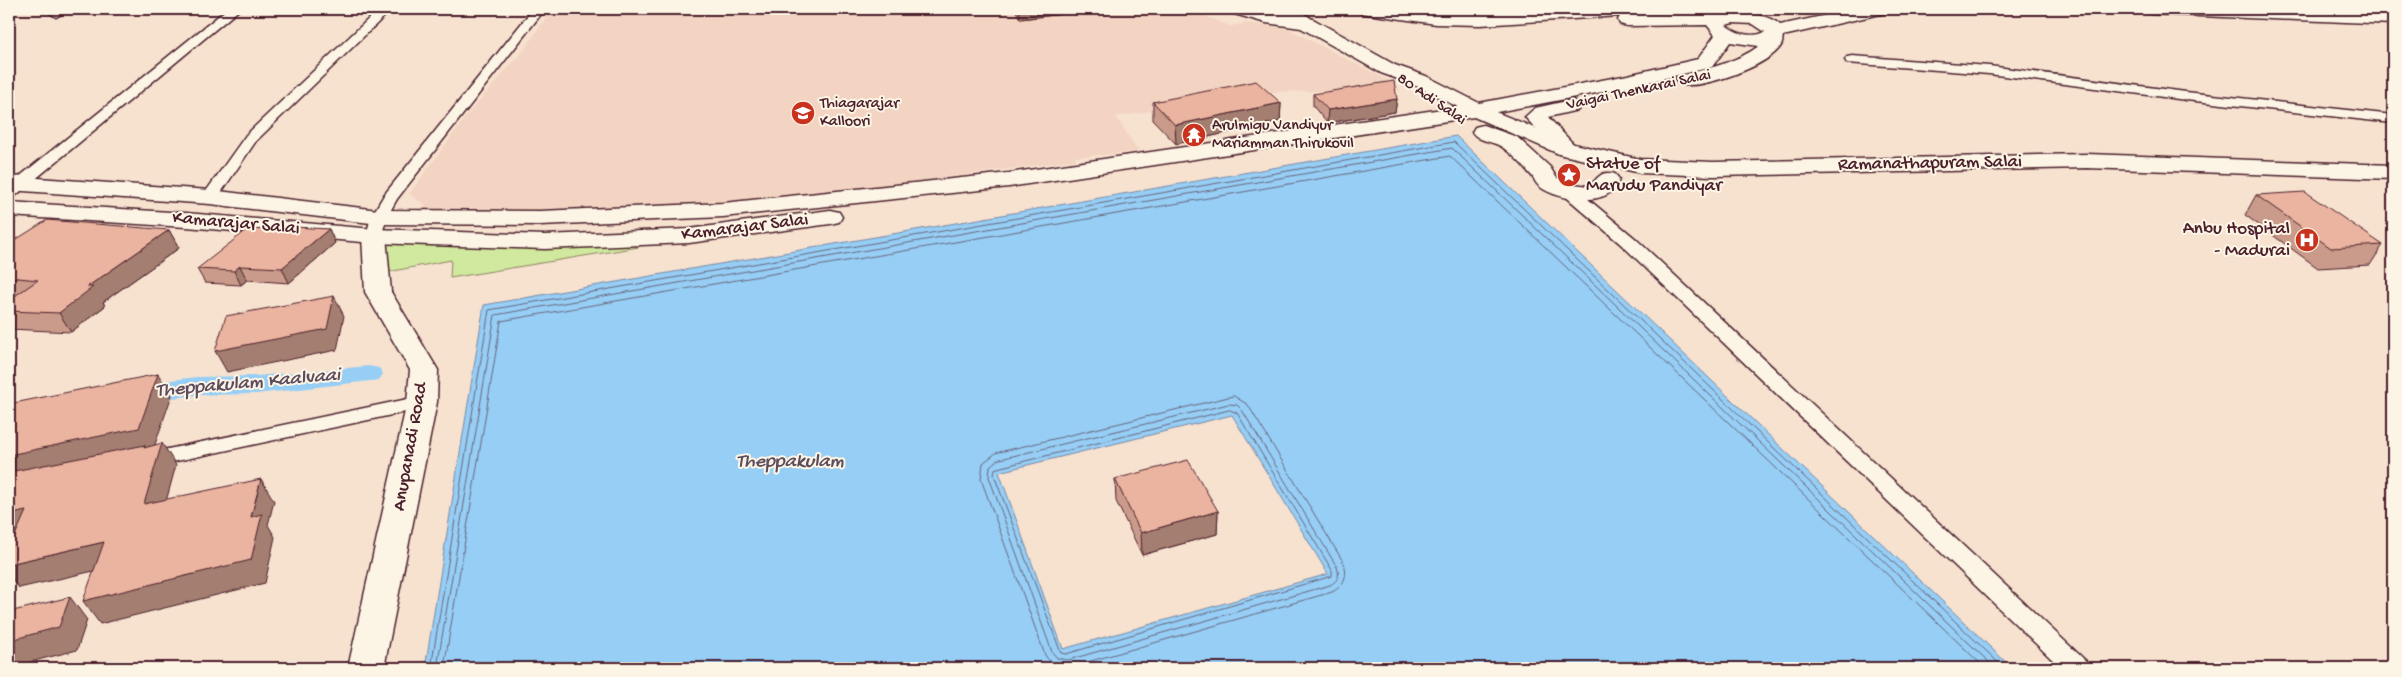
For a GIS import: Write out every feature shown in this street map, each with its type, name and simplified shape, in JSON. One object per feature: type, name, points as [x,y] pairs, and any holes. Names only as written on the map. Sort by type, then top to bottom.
[{"type":"main road","points":[[1237,9],[1266,17],[1306,23]]},
{"type":"main road","name":"80 Adi Salai","points":[[1278,9],[1388,69],[1419,80],[1476,120]]},
{"type":"main road","points":[[1367,9],[1436,18],[1480,19],[1647,9]]},
{"type":"main road","points":[[1531,17],[1632,30],[1721,27],[1749,39],[1879,9]]},
{"type":"main road","points":[[2152,9],[2393,18]]},
{"type":"main road","points":[[1749,18],[1782,11]]},
{"type":"main road","points":[[1721,27],[1733,17],[1749,18],[1770,25],[1773,35]]},
{"type":"main road","name":"Vaigai Thenkarai Salai","points":[[1476,120],[1705,63],[1721,27]]},
{"type":"main road","name":"Vaigai Thenkarai Salai","points":[[1567,149],[1538,121],[1536,118],[1537,114],[1720,73],[1770,48],[1773,42],[1773,35]]},
{"type":"main road","name":"80 Adi Salai","points":[[1388,69],[1403,85],[1452,115]]},
{"type":"main road","name":"Kamarajar Salai","points":[[12,187],[210,197],[376,226],[722,210],[1009,180],[1452,115],[1476,120]]},
{"type":"main road","name":"Kamarajar Salai","points":[[9,209],[186,220],[376,226],[545,242],[688,236],[873,212],[1449,126],[1476,120]]},
{"type":"main road","points":[[1476,120],[1509,142],[1542,172],[1546,181],[1552,186],[1570,192],[1597,191],[1606,184],[1599,172],[1567,149]]},
{"type":"main road","name":"Ramanathapuram Salai","points":[[1476,120],[1567,149],[1640,166],[1713,169],[2087,161],[2393,172]]},
{"type":"main road","points":[[1599,172],[1640,166]]},
{"type":"main road","name":"Ramanathapuram Salai","points":[[1599,172],[2218,180],[2393,189]]},
{"type":"main road","name":"Anupanadi Road","points":[[366,668],[422,402],[424,370],[378,292],[376,226]]},
{"type":"street","points":[[12,187],[234,9]]},
{"type":"street","points":[[210,197],[251,138],[386,9]]},
{"type":"street","points":[[376,226],[390,198],[539,9]]},
{"type":"street","points":[[1852,60],[1988,70],[2186,96],[2393,119]]},
{"type":"street","points":[[1570,192],[1630,243],[2077,668]]},
{"type":"street","points":[[124,465],[422,402]]},
{"type":"shaded area","name":"Thiagarajar Kalloori","points":[[552,9],[1187,9],[1230,26],[1248,23],[1287,28],[1395,84],[1401,90],[1263,92],[1116,117],[1139,152],[1075,157],[1076,160],[936,179],[705,207],[428,213],[425,210],[425,205],[409,194],[471,110],[523,51]]},
{"type":"green space","points":[[390,240],[642,244],[639,247],[450,278],[451,260],[388,272],[382,245]]},
{"type":"water","points":[[1420,9],[1547,9],[1454,11]]},
{"type":"water","name":"Theppakulam","points":[[1456,136],[2012,668],[425,668],[484,305]],"holes":[[[1232,415],[1328,574],[1063,649],[999,472]]]},
{"type":"building","points":[[1256,81],[1281,103],[1175,125],[1153,102]]},
{"type":"building","points":[[1394,81],[1397,99],[1328,110],[1313,94]]},
{"type":"building","points":[[2305,192],[2383,245],[2331,248],[2256,195]]},
{"type":"building","points":[[47,220],[169,230],[87,287],[93,287],[59,313],[9,311],[9,300],[38,280],[9,277],[9,258],[11,256],[9,256],[9,244]]},
{"type":"building","points":[[294,227],[329,229],[282,268],[240,266],[234,271],[197,269],[248,229],[289,231]]},
{"type":"building","points":[[334,296],[327,329],[215,351],[226,316]]},
{"type":"building","points":[[158,374],[139,428],[9,455],[9,404]]},
{"type":"building","points":[[162,443],[144,504],[261,479],[251,517],[262,514],[251,560],[83,601],[104,542],[9,564],[9,549],[26,511],[13,514],[16,507],[9,509],[9,472],[145,445],[144,448]]},
{"type":"building","points":[[1188,460],[1218,511],[1141,533],[1115,479]]},
{"type":"building","points":[[70,597],[59,627],[11,640],[9,646],[9,612]]},
{"type":"waterway","name":"Theppakulam Kaalvaai","points":[[132,394],[196,386],[256,385],[369,374]]},
{"type":"place","name":"Thiagarajar Kalloori","points":[[803,113]]},
{"type":"place","name":"Arulmigu Vandiyur Mariamman Thirukovil","points":[[1194,135]]},
{"type":"place","name":"Statue of Marudu Pandiyar","points":[[1569,175]]},
{"type":"place","name":"Anbu Hospital - Madurai","points":[[2307,240]]}]
